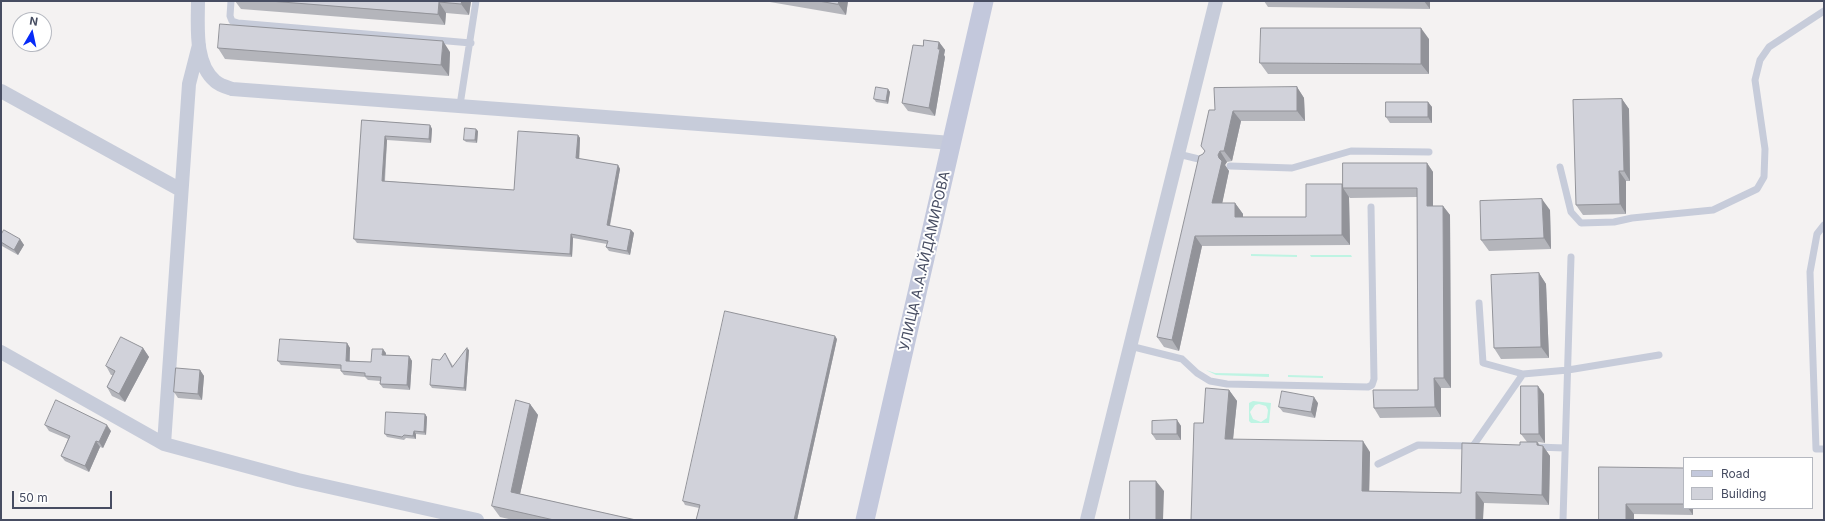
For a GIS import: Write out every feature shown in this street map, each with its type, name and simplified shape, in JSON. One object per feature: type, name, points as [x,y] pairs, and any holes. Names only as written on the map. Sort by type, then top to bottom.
[{"type":"main road","name":"УЛИЦА А.А.АЙДАМИРОВА","points":[[865,520],[984,1]]},
{"type":"street","points":[[198,1],[199,45],[206,71],[216,82],[232,89],[952,143]]},
{"type":"street","points":[[1087,520],[1216,1]]},
{"type":"street","points":[[164,444],[189,84],[199,45]]},
{"type":"street","points":[[1,91],[181,190]]},
{"type":"street","points":[[1,352],[164,444],[298,480],[477,520]]},
{"type":"lane","points":[[231,1],[230,16],[232,21],[238,23],[471,43]]},
{"type":"lane","points":[[460,105],[471,43],[476,1]]},
{"type":"lane","points":[[1560,167],[1571,212],[1581,223],[1614,222],[1714,210],[1757,189],[1764,177],[1764,149],[1755,80],[1760,60],[1769,47],[1824,11]]},
{"type":"lane","points":[[1230,166],[1292,168],[1351,151],[1429,152]]},
{"type":"lane","points":[[1178,154],[1207,161]]},
{"type":"lane","points":[[1130,346],[1182,359],[1197,373],[1210,381],[1227,384],[1368,387],[1372,385],[1374,379],[1371,207]]},
{"type":"lane","points":[[1824,225],[1817,234],[1810,272],[1816,449],[1824,449]]},
{"type":"lane","points":[[1563,520],[1571,257]]},
{"type":"lane","points":[[1479,303],[1483,362],[1523,374],[1568,370],[1659,355]]},
{"type":"lane","points":[[1378,464],[1418,445],[1477,446],[1523,374]]},
{"type":"lane","points":[[1527,447],[1565,448]]},
{"type":"green space","points":[[1251,254],[1297,255],[1297,257],[1251,256]]},
{"type":"green space","points":[[1310,255],[1351,255],[1352,257],[1311,257]]},
{"type":"green space","points":[[1206,370],[1215,373],[1269,374],[1269,377],[1216,375]]},
{"type":"green space","points":[[1288,375],[1323,376],[1323,378],[1288,377]]},
{"type":"green space","points":[[1253,401],[1271,403],[1269,423],[1251,423],[1249,421],[1249,403]],"holes":[[[1259,404],[1266,406],[1268,410],[1267,418],[1261,422],[1253,419],[1250,412],[1255,405]]]},
{"type":"building","points":[[270,1],[462,1],[461,4],[439,2],[438,14]]},
{"type":"building","points":[[819,1],[839,1],[838,4]]},
{"type":"building","points":[[220,24],[443,41],[441,65],[218,48]]},
{"type":"building","points":[[1261,28],[1421,28],[1421,64],[1260,63]]},
{"type":"building","points":[[924,40],[939,42],[938,49],[940,49],[929,108],[902,103],[913,45],[923,46]]},
{"type":"building","points":[[876,87],[888,89],[886,101],[874,99]]},
{"type":"building","points":[[1297,87],[1297,111],[1233,111],[1224,151],[1220,151],[1218,155],[1222,161],[1212,203],[1235,203],[1235,217],[1306,217],[1306,184],[1342,184],[1342,235],[1195,236],[1172,340],[1157,337],[1199,156],[1205,151],[1201,146],[1209,110],[1215,110],[1214,88]]},
{"type":"building","points":[[1622,99],[1624,171],[1619,171],[1620,204],[1576,205],[1573,100]]},
{"type":"building","points":[[1386,102],[1428,102],[1428,117],[1386,117]]},
{"type":"building","points":[[362,120],[430,125],[429,139],[385,136],[382,181],[514,190],[518,131],[578,135],[576,158],[618,165],[607,225],[631,230],[627,251],[606,247],[608,241],[571,234],[570,254],[354,239]]},
{"type":"building","points":[[465,128],[476,129],[475,140],[464,140]]},
{"type":"building","points":[[1343,163],[1427,163],[1427,206],[1443,206],[1444,378],[1434,378],[1435,407],[1374,408],[1373,390],[1418,390],[1417,188],[1343,188]]},
{"type":"building","points":[[1542,199],[1544,238],[1481,240],[1480,201]]},
{"type":"building","points":[[4,230],[20,239],[14,250],[1,242],[1,235]]},
{"type":"building","points":[[1539,273],[1541,347],[1494,348],[1491,275]]},
{"type":"building","points":[[725,311],[835,336],[794,520],[696,520],[700,505],[683,501]]},
{"type":"building","points":[[121,337],[143,348],[119,394],[107,387],[115,371],[106,366]]},
{"type":"building","points":[[280,339],[347,343],[346,361],[371,362],[372,349],[383,349],[382,355],[409,356],[407,385],[380,384],[381,377],[365,376],[365,373],[341,371],[341,365],[278,361]]},
{"type":"building","points":[[467,348],[464,388],[430,385],[432,359],[440,360],[445,353],[452,367]]},
{"type":"building","points":[[176,368],[200,370],[198,394],[174,392]]},
{"type":"building","points":[[1521,386],[1538,386],[1539,434],[1521,434]]},
{"type":"building","points":[[1206,388],[1229,390],[1225,439],[1363,441],[1362,491],[1461,493],[1462,443],[1520,445],[1520,442],[1537,442],[1537,445],[1543,446],[1542,495],[1476,492],[1476,520],[1191,520],[1194,423],[1203,423]]},
{"type":"building","points":[[1282,391],[1314,397],[1311,412],[1279,407]]},
{"type":"building","points":[[56,400],[107,425],[99,442],[96,441],[85,466],[61,456],[70,436],[45,425]]},
{"type":"building","points":[[516,400],[530,404],[511,492],[636,520],[554,520],[492,506]]},
{"type":"building","points":[[386,412],[425,414],[424,432],[414,431],[413,436],[404,435],[402,437],[385,434]]},
{"type":"building","points":[[1177,420],[1177,434],[1152,434],[1152,421]]},
{"type":"building","points":[[1599,467],[1683,468],[1683,504],[1626,504],[1626,520],[1599,520]]},
{"type":"building","points":[[1130,481],[1156,481],[1156,520],[1130,520]]}]
